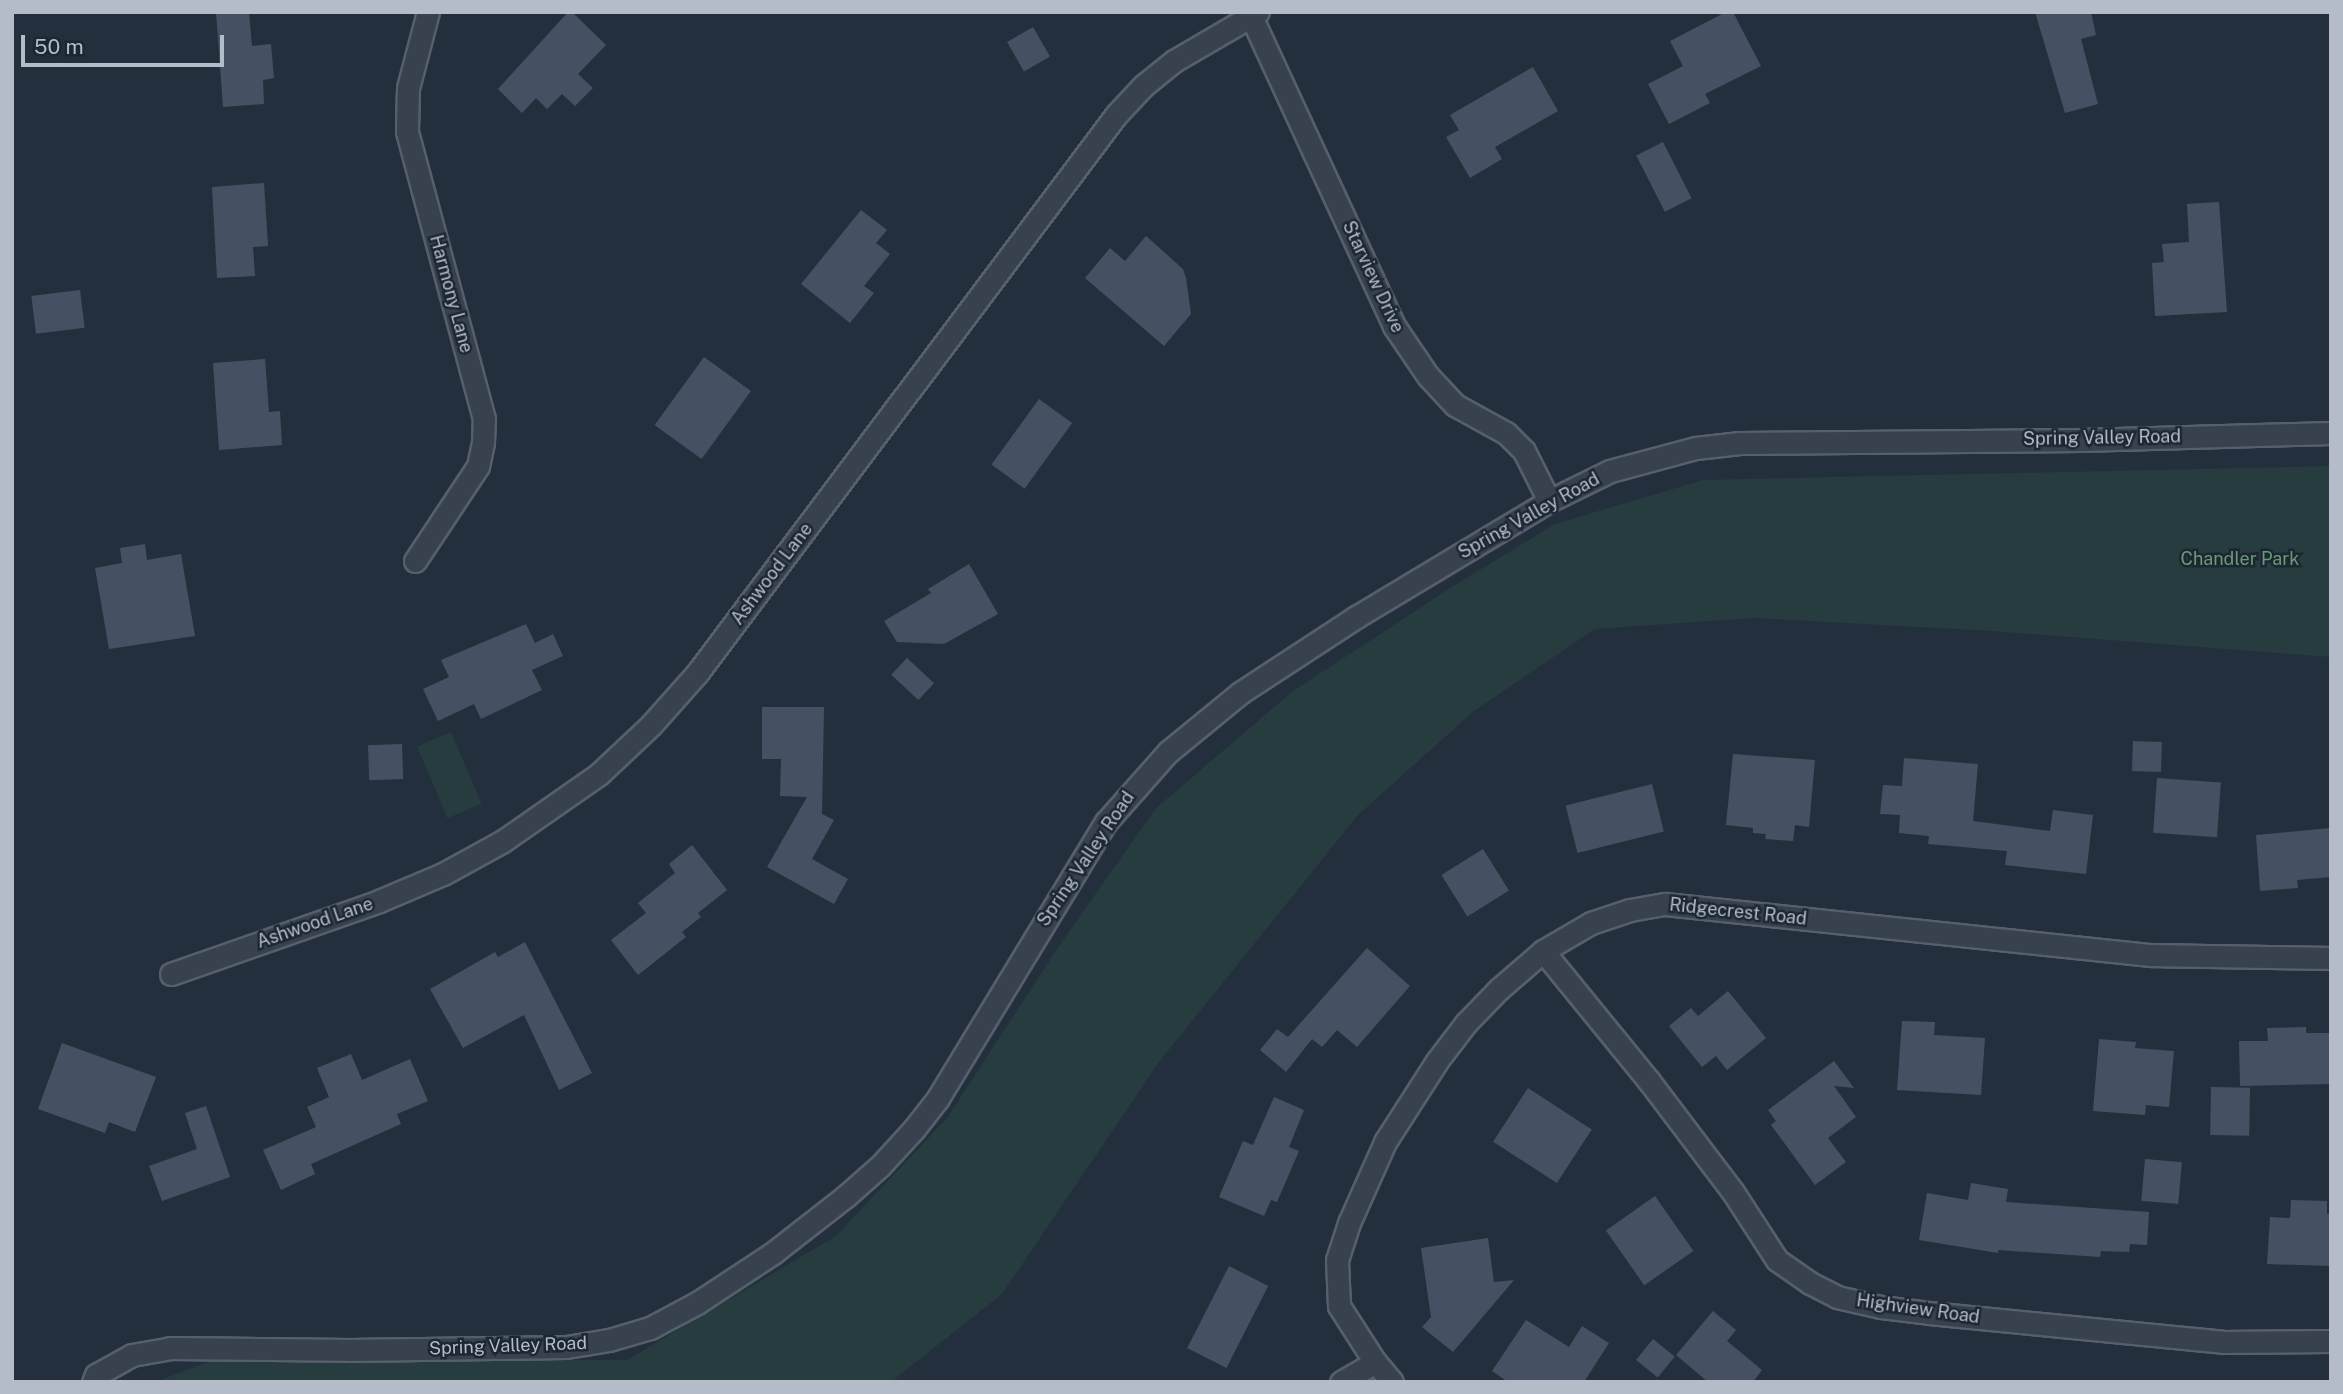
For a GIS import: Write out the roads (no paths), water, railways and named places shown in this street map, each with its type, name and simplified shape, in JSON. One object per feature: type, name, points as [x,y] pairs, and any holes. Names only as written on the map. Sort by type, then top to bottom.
[{"type":"street","name":"Harmony Lane","points":[[415,561],[478,466],[484,419],[407,131],[408,88],[428,12]]},
{"type":"street","name":"Starview Drive","points":[[1253,14],[1394,326],[1428,376],[1455,405],[1506,433],[1524,451],[1549,501]]},
{"type":"street","name":"Ashwood Lane","points":[[170,974],[379,901],[443,874],[503,841],[599,774],[651,726],[698,672],[1116,116],[1143,86],[1174,61],[1253,14]]},
{"type":"street","name":"Spring Valley Road","points":[[94,1378],[132,1355],[170,1348],[349,1350],[566,1347],[609,1340],[650,1328],[697,1303],[773,1253],[846,1196],[880,1166],[914,1129],[950,1079],[1023,955],[1107,822],[1168,752],[1240,693],[1356,617],[1549,501],[1610,471],[1653,457],[1740,443],[2081,440],[2331,433]]},
{"type":"street","name":"Ridgecrest Road","points":[[1392,1382],[1375,1362],[1339,1306],[1337,1260],[1349,1223],[1385,1142],[1437,1061],[1466,1023],[1499,989],[1543,951],[1591,923],[1630,910],[1665,904],[2153,955],[2331,958]]},
{"type":"street","name":"Highview Road","points":[[1543,951],[1658,1092],[1733,1192],[1777,1260],[1837,1297],[1881,1307],[2223,1342],[2331,1341]]},
{"type":"street","points":[[1341,1382],[1375,1362]]},
{"type":"park label","name":"Chandler Park","points":[[2240,559]]}]
